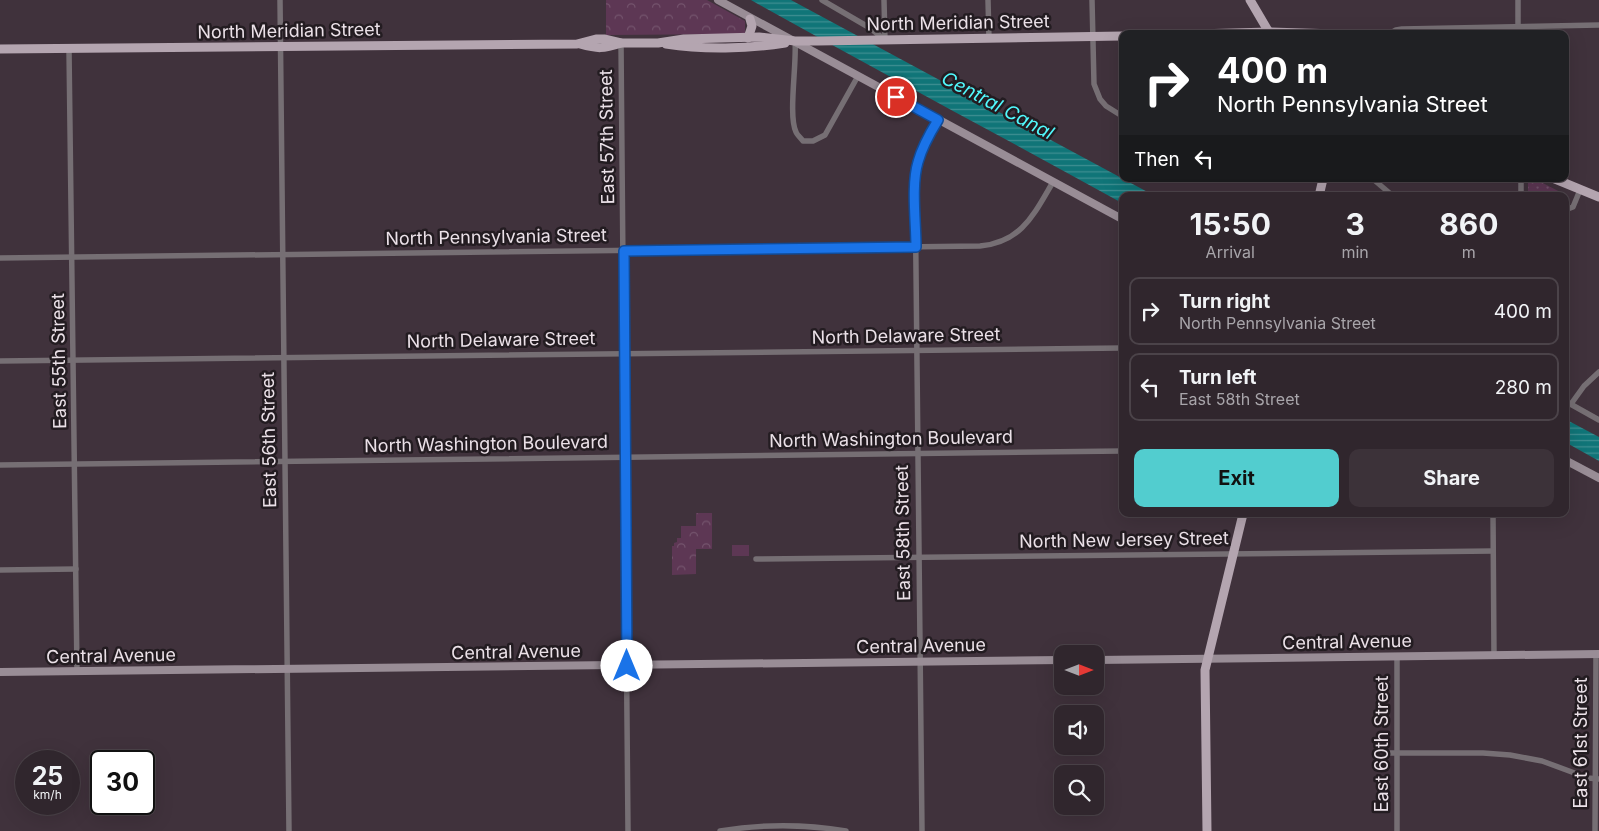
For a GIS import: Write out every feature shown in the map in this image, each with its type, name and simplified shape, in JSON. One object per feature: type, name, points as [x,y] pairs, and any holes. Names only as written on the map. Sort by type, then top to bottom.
[{"type":"main road","points":[[718,0],[1119,217]]},
{"type":"main road","points":[[1250,0],[1268,30]]},
{"type":"main road","points":[[748,38],[752,26],[750,19]]},
{"type":"main road","name":"North Meridian Street","points":[[658,43],[684,39],[765,37],[795,41],[885,41],[1119,36]]},
{"type":"main road","name":"North Meridian Street","points":[[0,49],[69,50],[578,44],[596,49],[604,49],[621,43],[658,43],[685,47],[714,47],[765,46],[795,41]]},
{"type":"main road","points":[[1562,182],[1599,196]]},
{"type":"main road","points":[[1569,462],[1599,478]]},
{"type":"main road","points":[[1207,831],[1205,676],[1242,517]]},
{"type":"main road","name":"Central Avenue","points":[[1104,660],[1598,654]]},
{"type":"main road","name":"Central Avenue","points":[[0,672],[1054,660]]},
{"type":"street","name":"East 56th Street","points":[[280,0],[290,831]]},
{"type":"street","points":[[822,0],[870,28],[885,41]]},
{"type":"street","points":[[884,0],[885,41]]},
{"type":"street","points":[[988,0],[989,39]]},
{"type":"street","points":[[1092,0],[1092,78],[1096,90],[1106,106],[1119,114]]},
{"type":"street","points":[[1518,0],[1518,26]]},
{"type":"street","points":[[1398,30],[1599,25]]},
{"type":"street","points":[[795,41],[795,130],[803,141],[813,141],[825,135],[858,76]]},
{"type":"street","name":"East 57th Street","points":[[621,43],[628,831]]},
{"type":"street","name":"East 55th Street","points":[[69,50],[78,672]]},
{"type":"street","name":"East 58th Street","points":[[922,831],[915,176],[917,163],[926,140],[938,120]]},
{"type":"street","name":"North Pennsylvania Street","points":[[0,258],[980,246],[1005,240],[1017,233],[1029,222],[1053,182]]},
{"type":"street","points":[[1377,182],[1389,192]]},
{"type":"street","points":[[1569,208],[1573,207],[1580,190]]},
{"type":"street","name":"North Delaware Street","points":[[0,361],[1119,348]]},
{"type":"street","points":[[1599,372],[1584,386],[1571,404],[1599,420]]},
{"type":"street","name":"North Washington Boulevard","points":[[0,465],[1119,452]]},
{"type":"street","points":[[1492,517],[1494,656]]},
{"type":"street","name":"North New Jersey Street","points":[[756,559],[1493,551]]},
{"type":"street","points":[[0,570],[76,569]]},
{"type":"street","name":"East 61st Street","points":[[1595,831],[1598,654]]},
{"type":"street","name":"East 60th Street","points":[[1397,657],[1393,753],[1397,831]]},
{"type":"street","points":[[1393,753],[1483,753],[1510,755],[1542,761],[1597,779]]},
{"type":"street","points":[[720,831],[778,826],[846,831]]},
{"type":"green space","points":[[606,0],[707,0],[745,21],[745,34],[606,35]]},
{"type":"green space","points":[[1528,182],[1541,182],[1560,192],[1528,192]]},
{"type":"green space","points":[[696,513],[712,513],[712,549],[696,549],[696,574],[672,575],[672,546],[677,542],[677,538],[681,538],[681,526],[696,526]]},
{"type":"green space","points":[[732,545],[749,545],[749,556],[732,556]]},
{"type":"water","name":"Central Canal","points":[[751,0],[791,0],[1119,177],[1119,182],[1129,182],[1148,192],[1119,192],[1119,201]]},
{"type":"water","points":[[1569,421],[1599,437],[1599,461],[1569,444]]},
{"type":"route","points":[[627,666],[624,251],[916,247],[915,176],[917,163],[926,140],[938,120],[896,97]]}]
